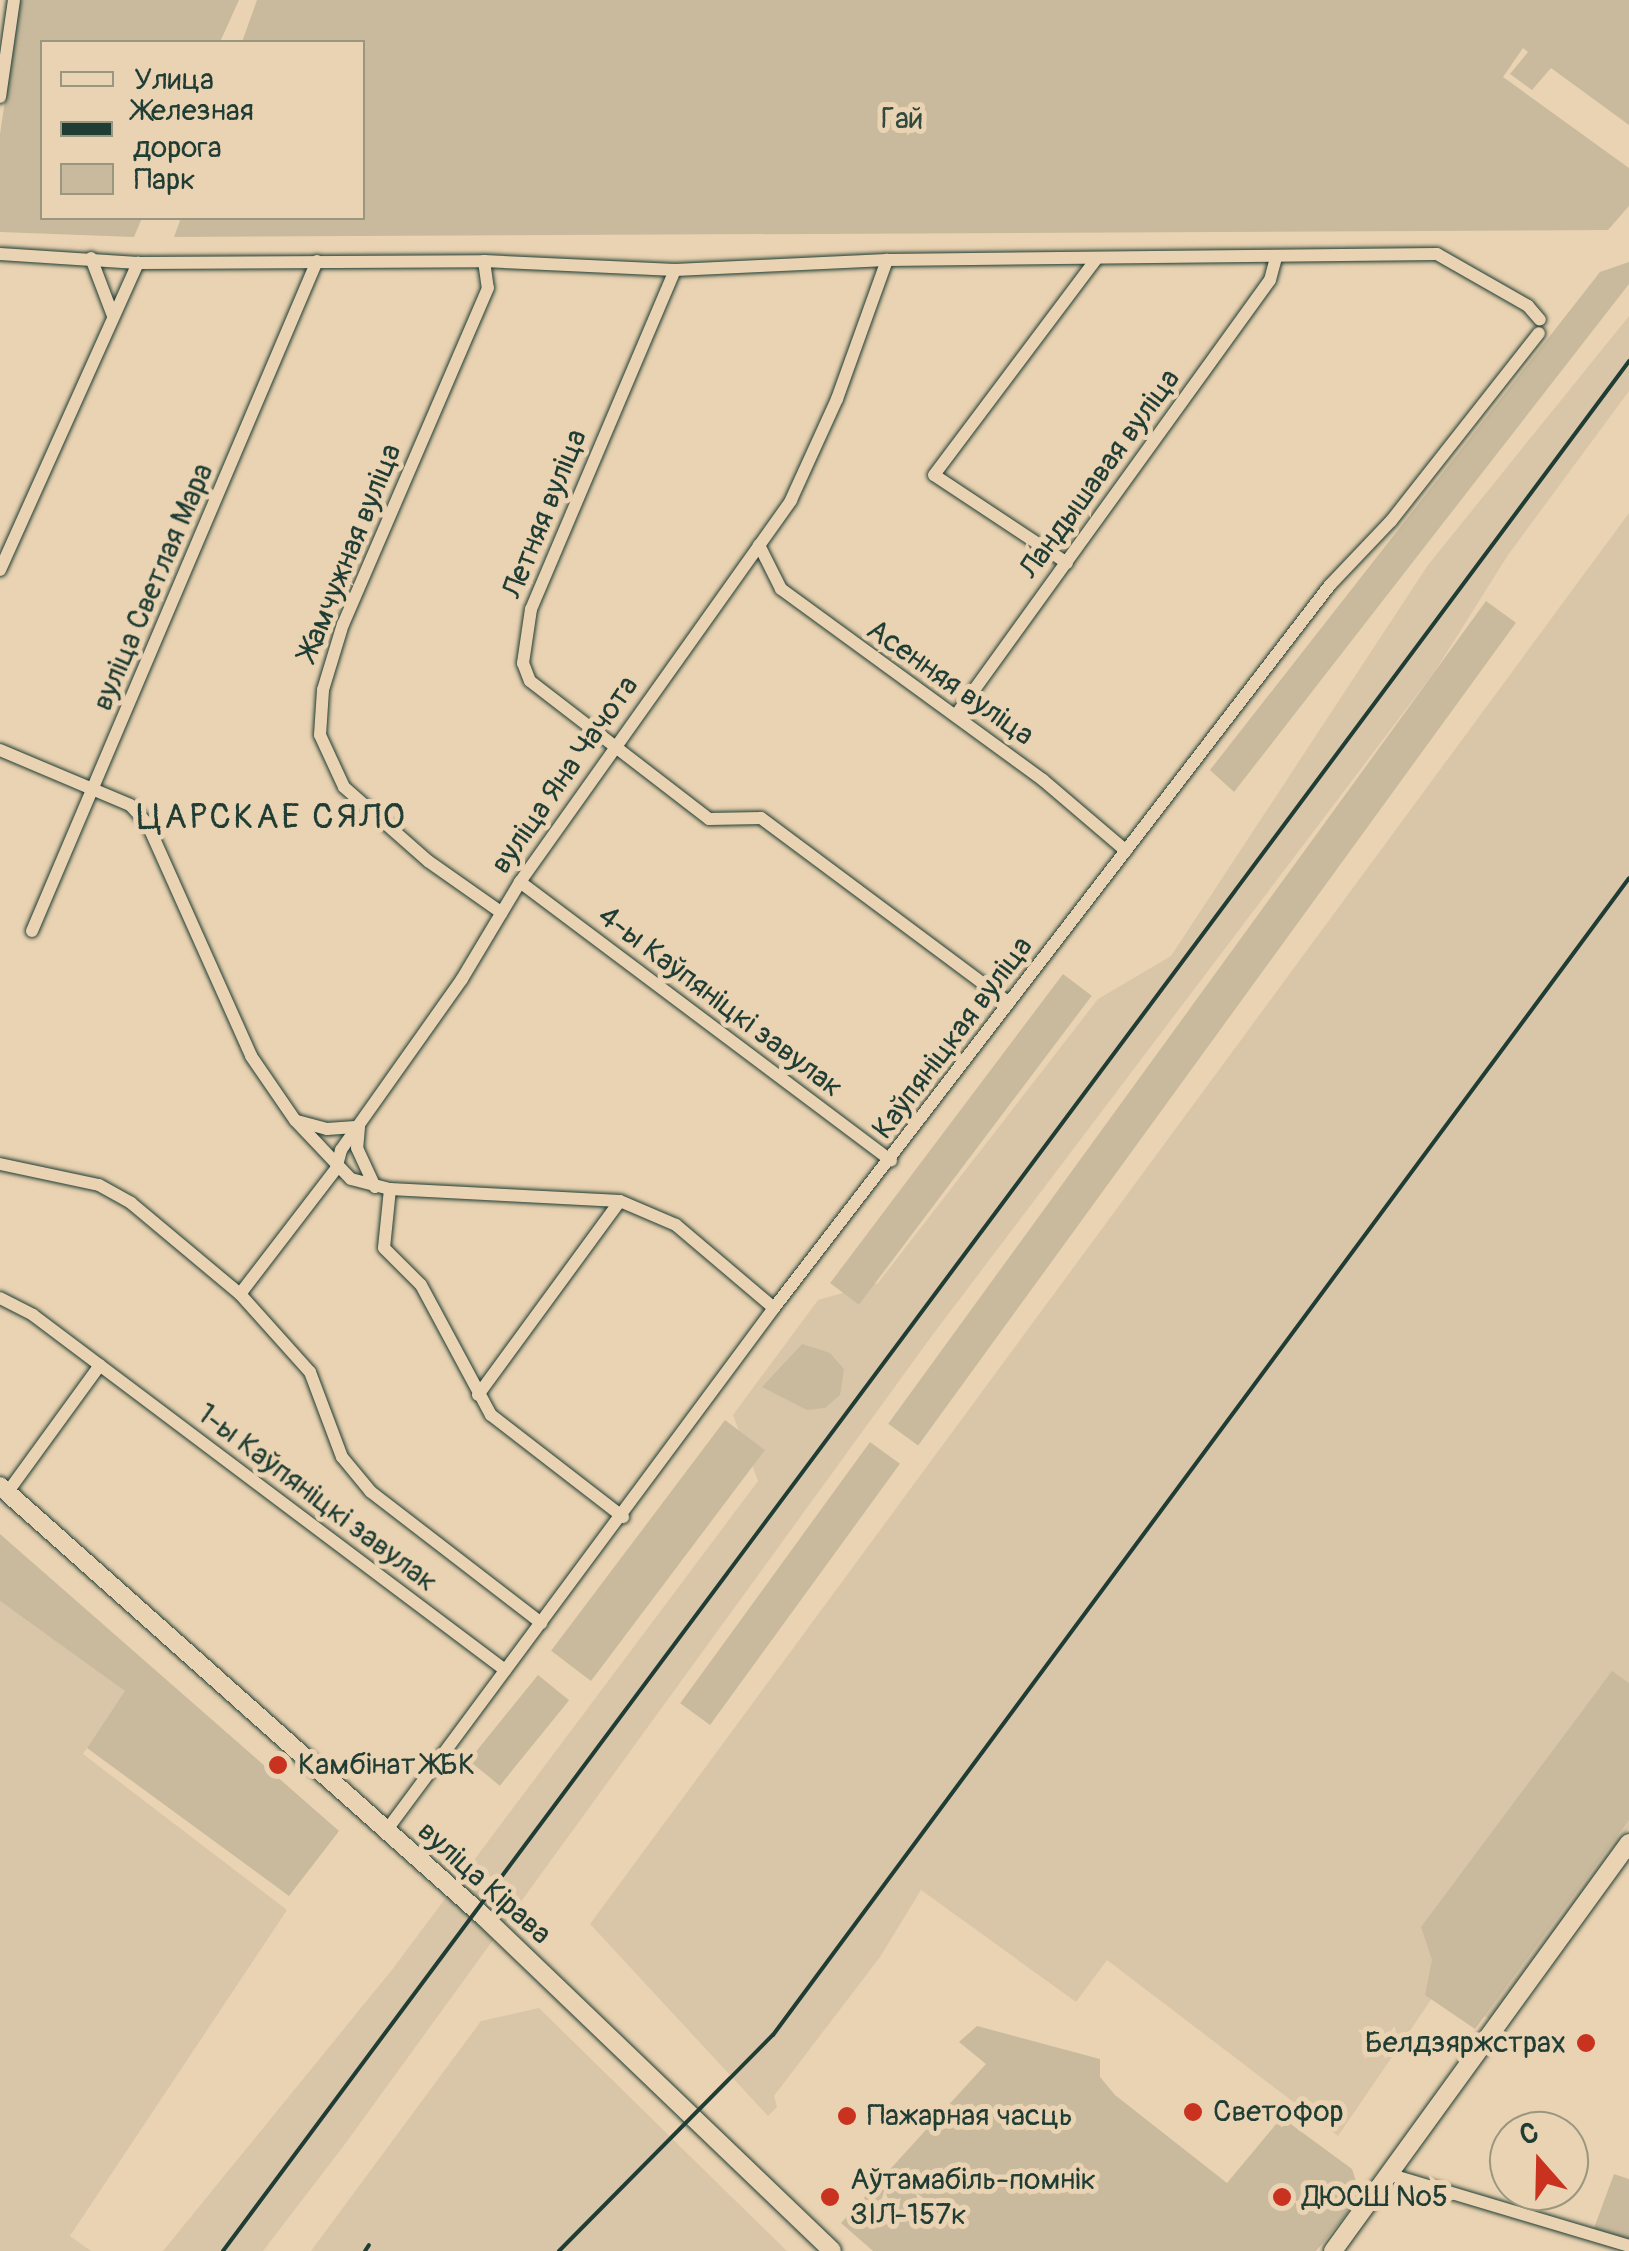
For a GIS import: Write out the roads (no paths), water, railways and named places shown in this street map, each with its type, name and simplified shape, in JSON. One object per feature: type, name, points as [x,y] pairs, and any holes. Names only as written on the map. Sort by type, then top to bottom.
[{"type":"main road","name":"вуліца Кірава","points":[[4,1490],[484,1916],[832,2251]]},
{"type":"main road","points":[[1333,2251],[1629,1843]]},
{"type":"street","points":[[0,97],[14,0]]},
{"type":"street","points":[[0,254],[138,262],[484,262],[675,270],[887,260],[1276,256]]},
{"type":"street","name":"Каўпяніцкая вуліца","points":[[386,1831],[623,1517],[774,1308],[891,1161],[1330,585],[1392,521],[1540,327],[1528,306],[1437,254],[1276,256]]},
{"type":"street","name":"Ландышавая вуліца","points":[[956,715],[1270,280],[1276,256]]},
{"type":"street","points":[[92,258],[113,316]]},
{"type":"street","points":[[1066,564],[934,475],[1097,258]]},
{"type":"street","name":"вуліца Яна Чачота","points":[[240,1294],[336,1169],[340,1150],[520,882],[612,747],[791,500],[837,399],[887,260]]},
{"type":"street","name":"вуліца Светлая Мара","points":[[32,930],[317,261]]},
{"type":"street","points":[[0,570],[138,262]]},
{"type":"street","name":"Жамчужная вуліца","points":[[484,262],[488,288],[343,624],[322,690],[320,734],[344,786],[428,861],[502,913]]},
{"type":"street","name":"Летняя вуліца","points":[[675,270],[526,633],[523,663],[530,682],[709,819],[761,818],[1010,1003]]},
{"type":"street","name":"Асенняя вуліца","points":[[759,544],[781,589],[849,644],[956,715],[1126,852]]},
{"type":"street","points":[[0,750],[130,805],[147,823],[251,1056],[294,1120],[336,1169],[390,1190],[620,1200],[676,1225],[774,1308]]},
{"type":"street","name":"4-ы Каўпяніцкі завулак","points":[[520,882],[891,1161]]},
{"type":"street","points":[[294,1120],[327,1130],[358,1127],[357,1148],[375,1187]]},
{"type":"street","name":"1-ы Каўпяніцкі завулак","points":[[0,1164],[99,1185],[131,1203],[240,1294],[310,1372],[342,1456],[371,1492],[541,1624]]},
{"type":"street","points":[[390,1190],[381,1241],[421,1286],[491,1414],[623,1517]]},
{"type":"street","points":[[478,1395],[620,1200]]},
{"type":"street","name":"1-ы Каўпяніцкі завулак","points":[[0,1298],[100,1365],[505,1670]]},
{"type":"street","points":[[4,1490],[100,1365]]},
{"type":"street","points":[[1388,2174],[1629,2246]]},
{"type":"railway","points":[[223,2251],[1629,361]]},
{"type":"railway","points":[[559,2251],[773,2035],[1629,878]]},
{"type":"railway","points":[[365,2251],[369,2245]]},
{"type":"place","name":"Камбінат ЖБК","points":[[278,1765]]},
{"type":"place","name":"Белдзяржстрах","points":[[1586,2043]]},
{"type":"place","name":"Светофор","points":[[1193,2112]]},
{"type":"place","name":"Пажарная часць","points":[[847,2116]]},
{"type":"place","name":"Аўтамабіль-помнік ЗІЛ-157к","points":[[830,2197]]},
{"type":"place","name":"ДЮСШ №5","points":[[1282,2197]]},
{"type":"district","name":"ЦАРСКАЕ СЯЛО","points":[[272,817]]},
{"type":"park label","name":"Гай","points":[[902,119]]}]
